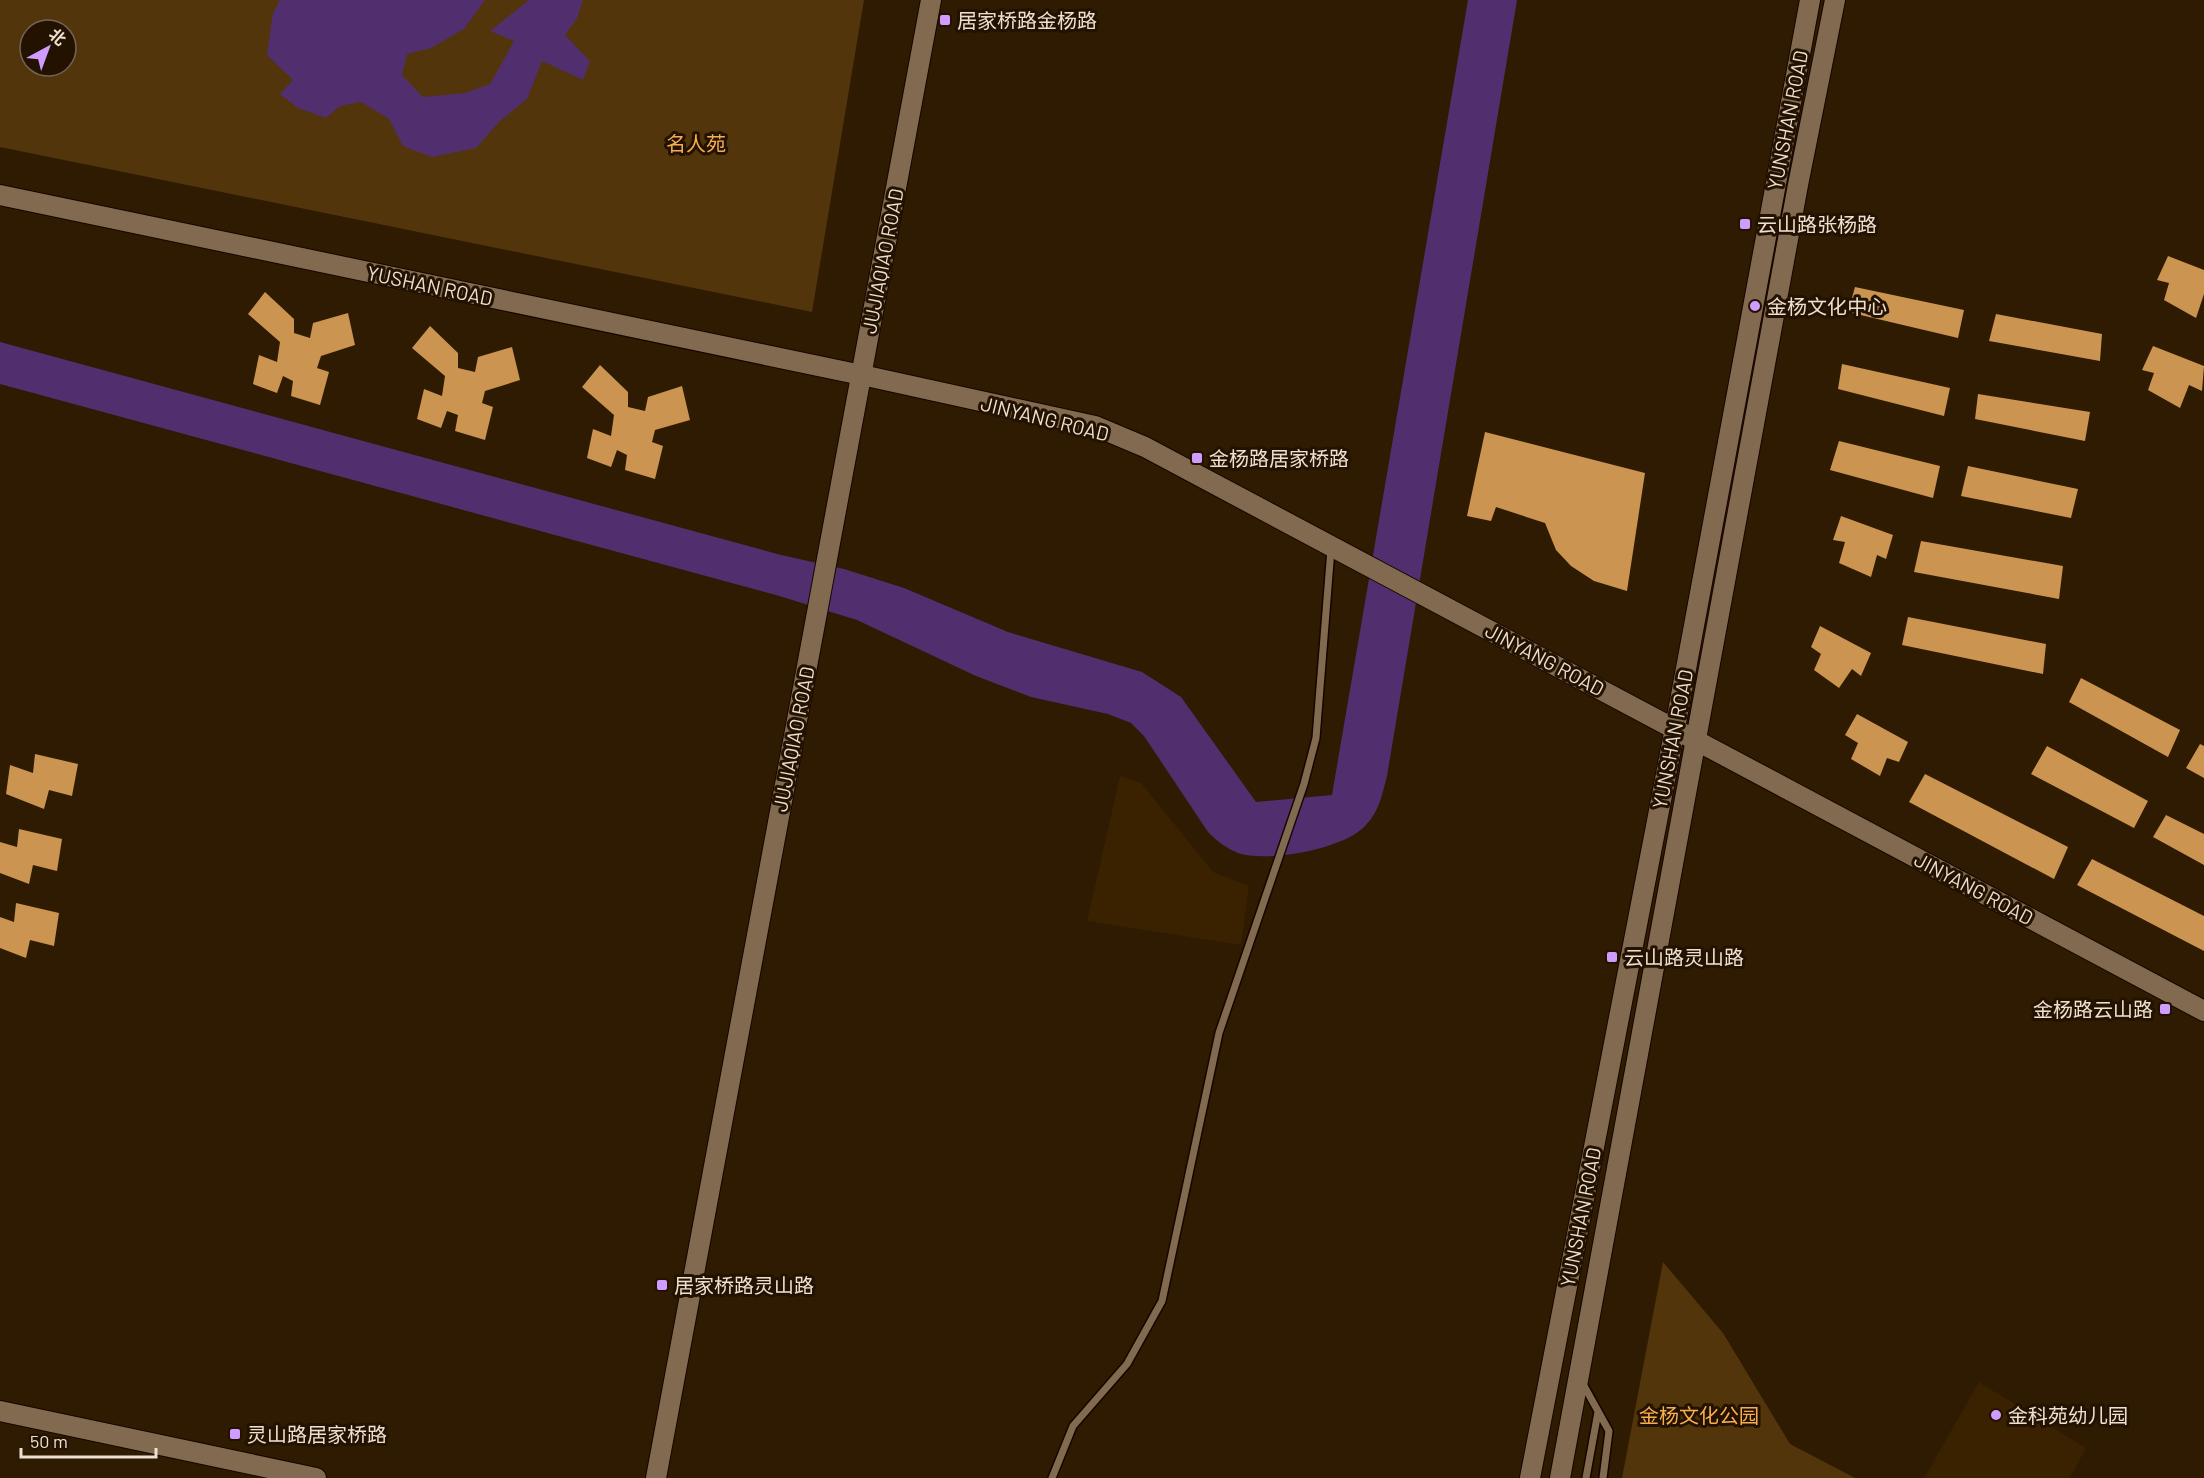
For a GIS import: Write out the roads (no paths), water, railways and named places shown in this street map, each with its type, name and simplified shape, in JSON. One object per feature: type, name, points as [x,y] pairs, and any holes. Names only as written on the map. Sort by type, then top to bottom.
[{"type":"street","name":"JUJIAQIAO ROAD","points":[[656,1478],[931,0]]},
{"type":"street","name":"YUNSHAN ROAD","points":[[1530,1478],[1675,728],[1810,0]]},
{"type":"street","name":"YUNSHAN ROAD","points":[[1560,1478],[1695,738],[1798,185],[1835,0]]},
{"type":"street","name":"YUSHAN ROAD","points":[[0,195],[861,375]]},
{"type":"street","name":"JINYANG ROAD","points":[[861,375],[1095,426],[1145,447],[2204,1011]]},
{"type":"street","points":[[0,1411],[316,1478]]},
{"type":"lane","points":[[1052,1478],[1073,1426],[1127,1364],[1162,1301],[1219,1033],[1304,784],[1316,738],[1332,546]]},
{"type":"lane","points":[[1578,1376],[1609,1431],[1603,1478]]},
{"type":"lane","points":[[1586,1478],[1598,1412]]},
{"type":"place","name":"居家桥路金杨路","points":[[945,20]]},
{"type":"place","name":"云山路张杨路","points":[[1745,224]]},
{"type":"place","name":"金杨文化中心","points":[[1755,306]]},
{"type":"place","name":"金杨路居家桥路","points":[[1197,458]]},
{"type":"place","name":"云山路灵山路","points":[[1612,957]]},
{"type":"place","name":"金杨路云山路","points":[[2165,1009]]},
{"type":"place","name":"居家桥路灵山路","points":[[662,1285]]},
{"type":"place","name":"金科苑幼儿园","points":[[1996,1415]]},
{"type":"place","name":"灵山路居家桥路","points":[[235,1434]]},
{"type":"park label","name":"名人苑","points":[[696,143]]},
{"type":"park label","name":"金杨文化公园","points":[[1699,1415]]}]
